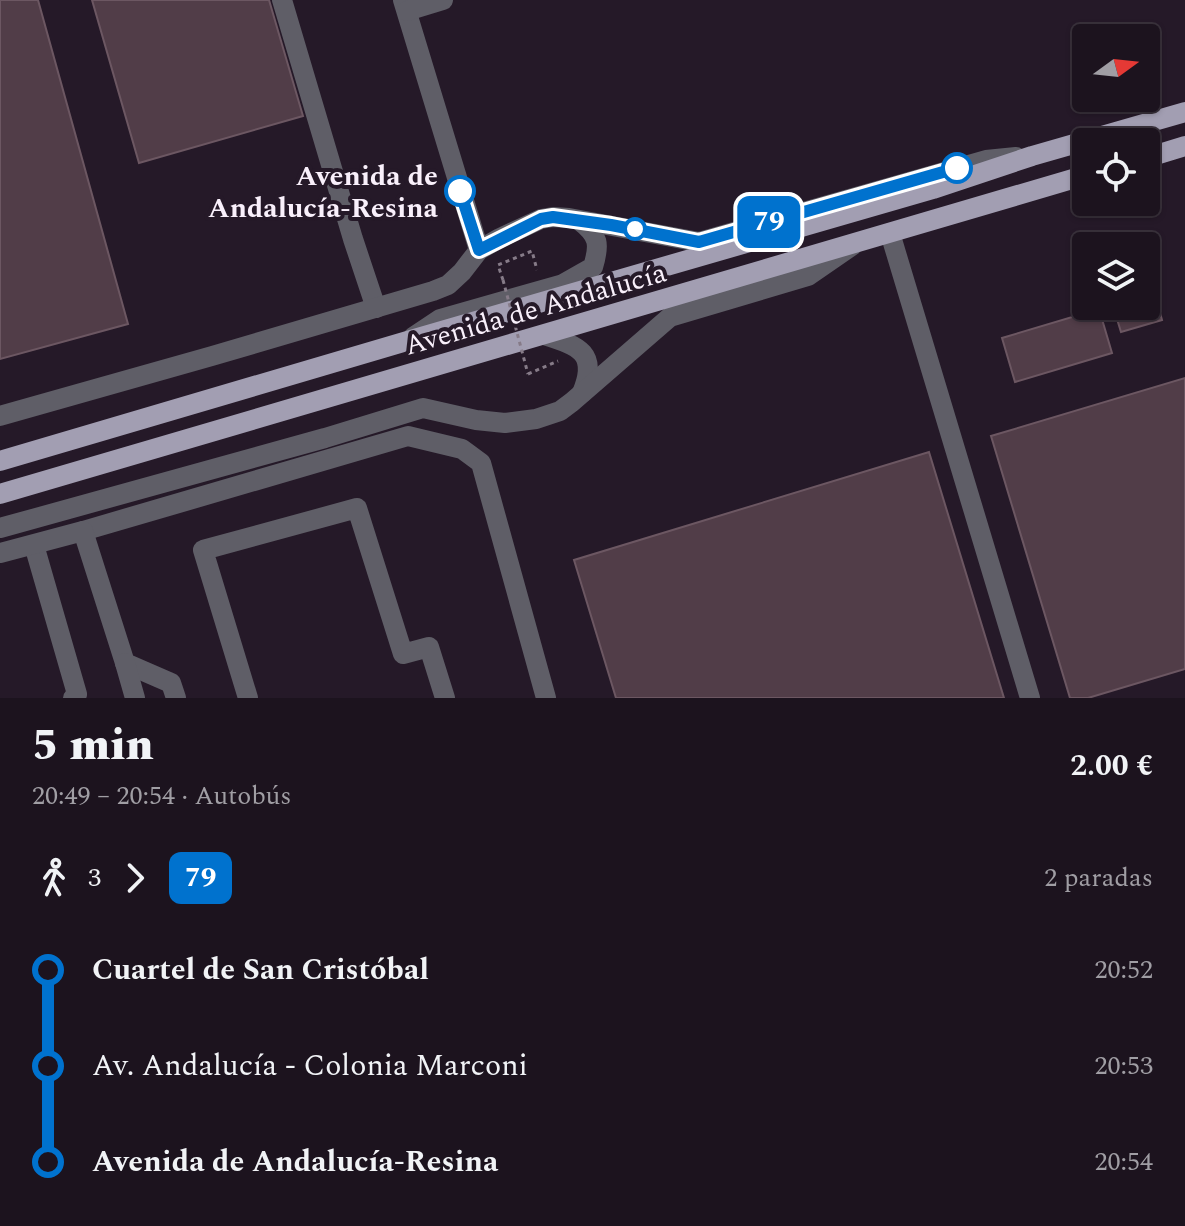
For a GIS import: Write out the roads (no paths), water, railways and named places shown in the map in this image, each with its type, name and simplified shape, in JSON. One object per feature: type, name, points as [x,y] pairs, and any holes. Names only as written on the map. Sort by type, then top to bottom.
[{"type":"main road","name":"Avenida de Andalucía","points":[[0,461],[933,189],[1032,156],[1185,112]]},
{"type":"main road","points":[[1160,154],[1185,146]]},
{"type":"main road","name":"Avenida de Andalucía","points":[[0,494],[1072,179]]},
{"type":"street","points":[[282,0],[376,308]]},
{"type":"street","points":[[443,0],[405,6],[479,250]]},
{"type":"street","name":"Avenida de Andalucía","points":[[0,416],[448,285],[479,250],[541,219],[553,217],[611,225],[699,242],[986,160],[1032,156]]},
{"type":"street","name":"Avenida de Andalucía","points":[[407,341],[440,319],[563,284],[593,267],[598,244],[596,236],[580,221]]},
{"type":"street","points":[[890,233],[1030,698]]},
{"type":"street","points":[[0,528],[423,408],[505,423],[524,422],[560,411],[670,317],[808,276],[853,245]]},
{"type":"street","points":[[544,335],[569,343],[583,352],[589,370],[582,393]]},
{"type":"street","points":[[0,553],[408,436],[462,449],[481,463],[542,697]]},
{"type":"street","points":[[248,698],[203,550],[357,508],[403,654],[429,647],[445,698]]},
{"type":"street","points":[[83,531],[135,698]]},
{"type":"street","points":[[34,545],[77,694],[73,698]]},
{"type":"street","points":[[125,663],[171,683],[176,698]]},
{"type":"place","name":"Avenida de Andalucía-Resina","points":[[460,191]]}]
